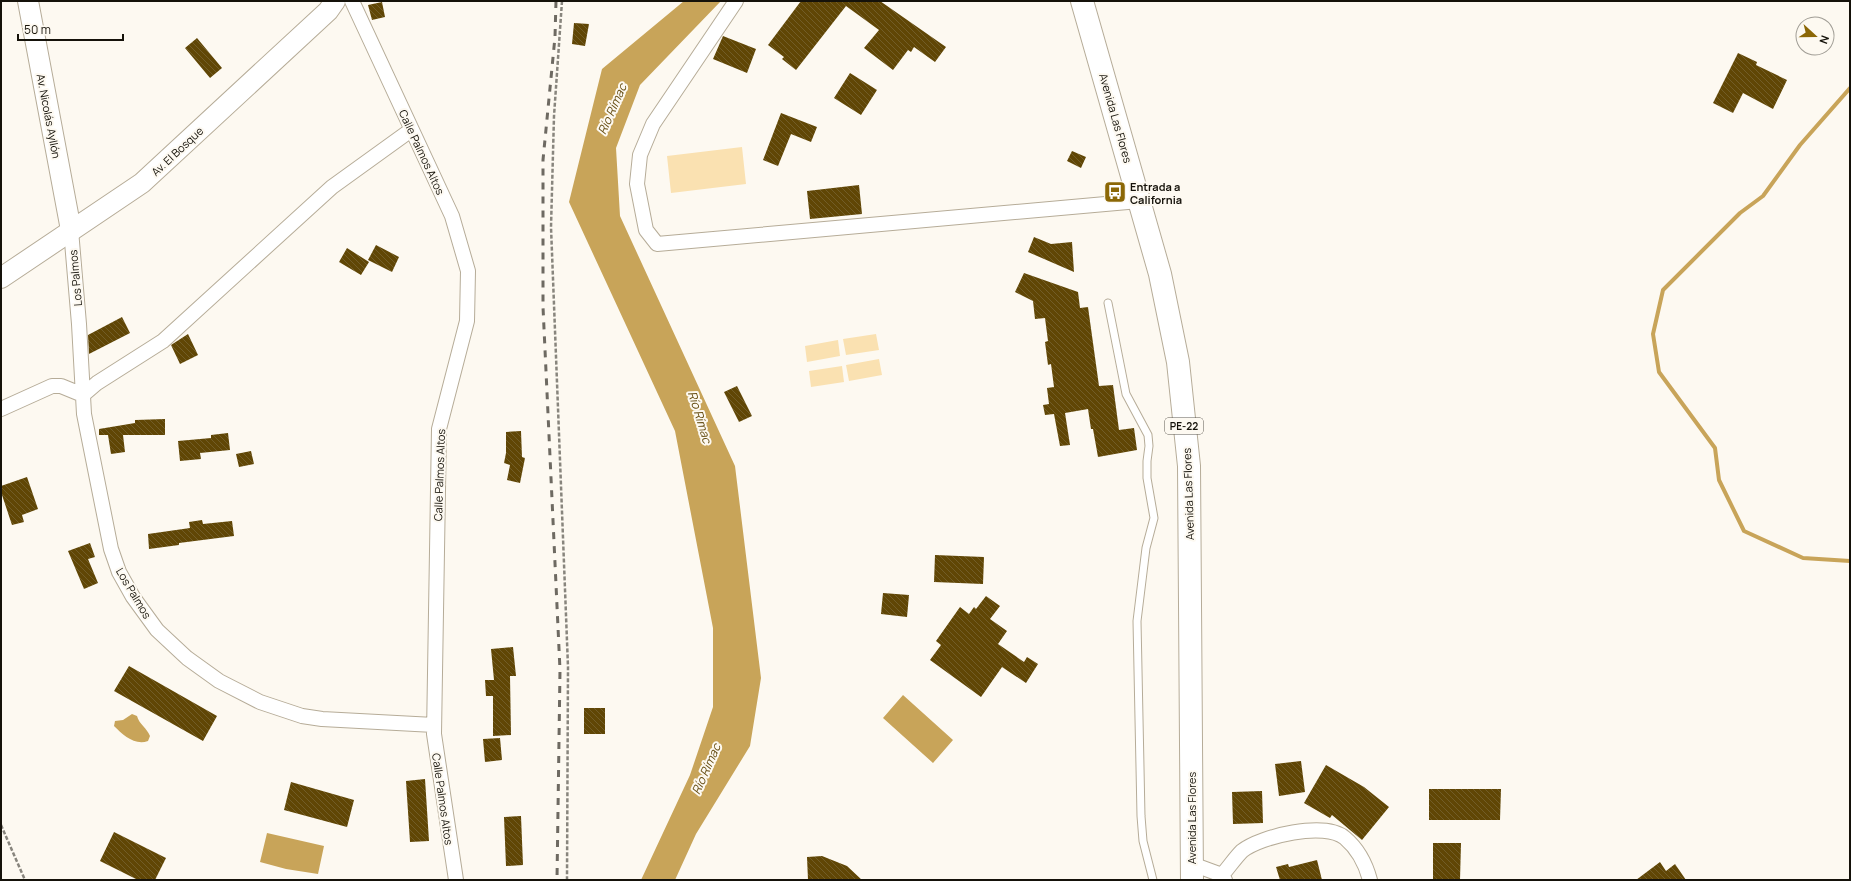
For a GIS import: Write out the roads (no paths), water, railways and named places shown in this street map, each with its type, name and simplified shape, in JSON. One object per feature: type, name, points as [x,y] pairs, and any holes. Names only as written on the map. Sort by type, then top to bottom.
[{"type":"highway","name":"Avenida Las Flores","points":[[1082,1],[1160,274],[1178,362],[1189,466],[1192,872]]},
{"type":"street","name":"Av. Nicolás Ayllón","points":[[28,1],[71,230]]},
{"type":"street","name":"Av. El Bosque","points":[[1,278],[142,183],[328,11],[335,1]]},
{"type":"street","name":"Calle Palmos Altos","points":[[352,1],[452,216],[468,272],[467,320],[439,429],[434,725],[456,880]]},
{"type":"street","points":[[736,1],[653,124],[640,155],[637,184],[646,230],[657,244],[1139,200]]},
{"type":"street","points":[[1,409],[52,386],[61,386],[83,395],[97,383],[163,341],[332,188],[411,130]]},
{"type":"street","name":"Los Palmos","points":[[71,230],[79,324],[84,414],[89,445],[111,549],[119,572],[133,597],[162,635],[186,658],[219,681],[260,702],[302,716],[322,720],[434,725]]},
{"type":"street","points":[[1192,872],[1224,877],[1243,851],[1271,836],[1309,830],[1344,837],[1357,852],[1363,862],[1370,880]]},
{"type":"lane","points":[[1108,303],[1126,394],[1148,436],[1149,446],[1146,461],[1147,478],[1154,518],[1146,548],[1137,621],[1141,816],[1143,841],[1153,880]]},
{"type":"water","name":"Río Rímac","points":[[684,1],[721,1],[640,85],[616,148],[620,216],[735,466],[761,678],[750,746],[696,834],[675,880],[641,880],[690,775],[713,707],[713,628],[675,431],[569,202],[602,69]]},
{"type":"water","points":[[903,695],[953,740],[933,763],[883,718]]},
{"type":"water","points":[[132,714],[137,716],[139,721],[149,733],[150,736],[148,741],[134,741],[125,736],[114,726],[115,721],[123,720]]},
{"type":"water","points":[[267,833],[324,846],[318,874],[286,869],[260,862]]},
{"type":"waterway","points":[[1850,88],[1800,145],[1763,196],[1740,213],[1663,290],[1653,334],[1659,372],[1715,448],[1719,480],[1744,531],[1803,558],[1850,561]]},
{"type":"railway","points":[[556,1],[555,37],[543,160],[543,307],[560,670],[557,880]]},
{"type":"place","name":"Entrada a California","points":[[1115,192]]}]
